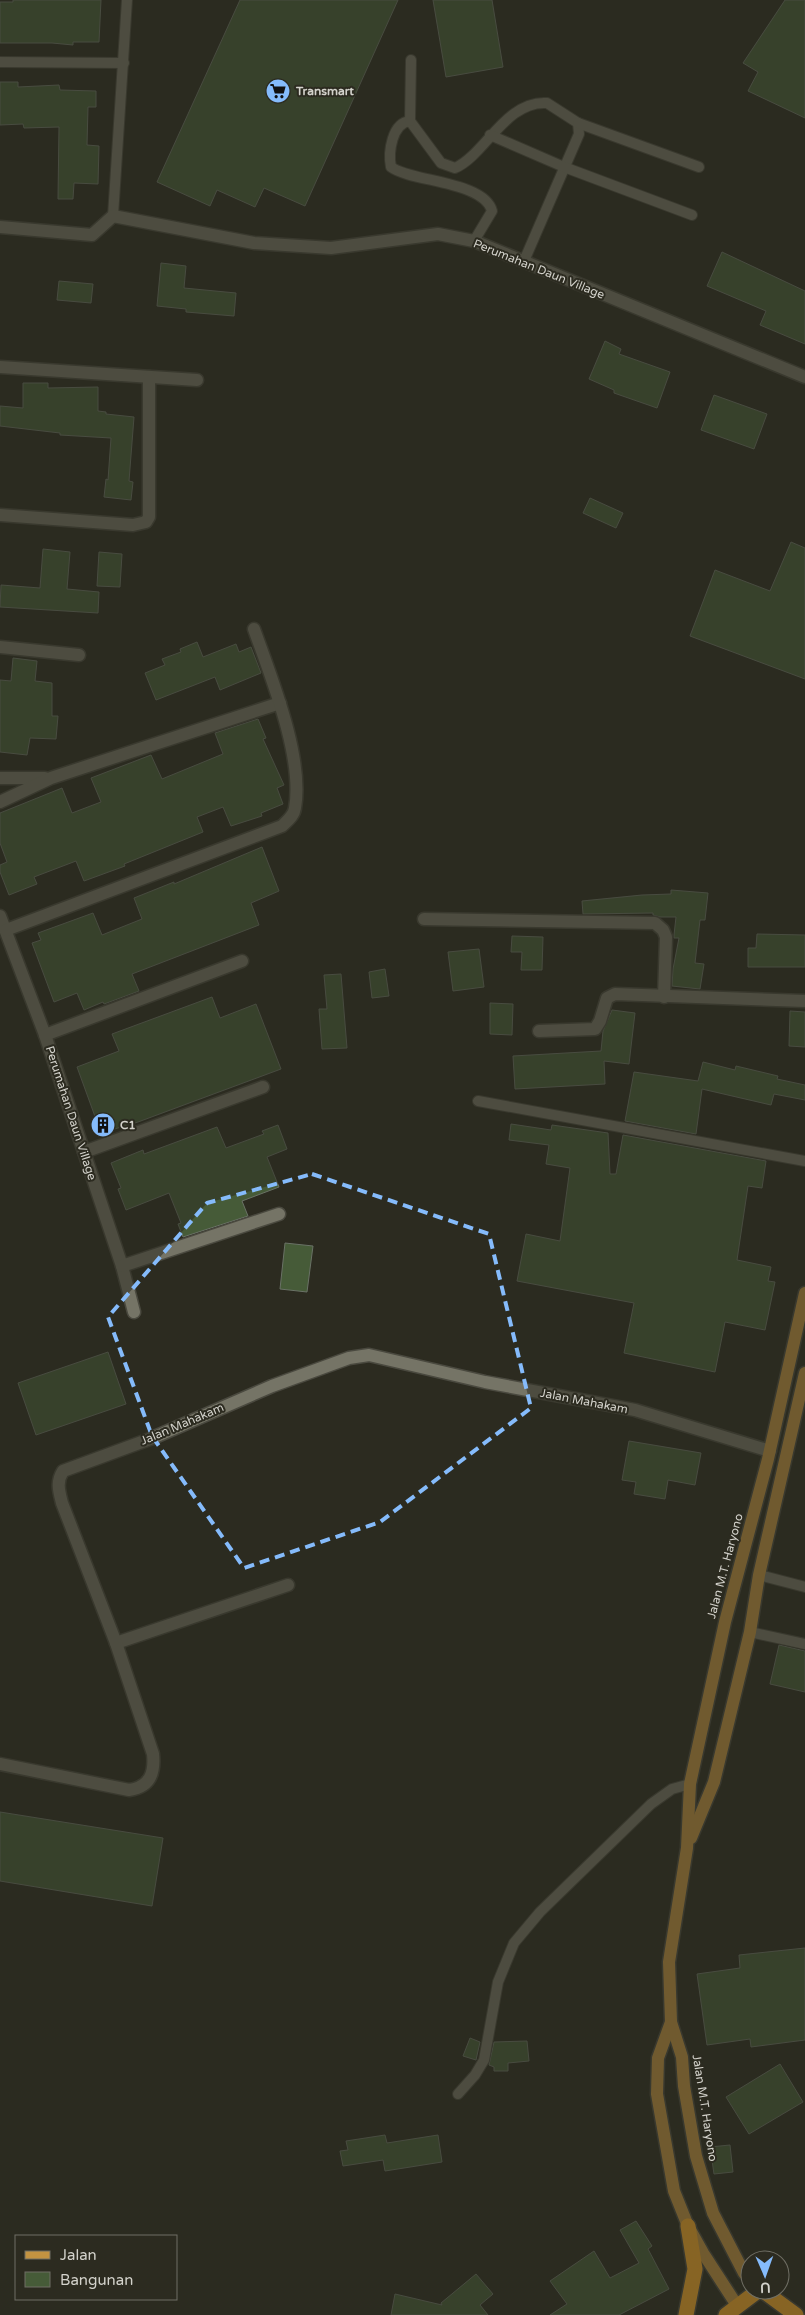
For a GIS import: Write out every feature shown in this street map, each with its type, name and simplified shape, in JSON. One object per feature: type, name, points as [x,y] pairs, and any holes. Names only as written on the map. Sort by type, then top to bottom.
[{"type":"highway","points":[[686,2315],[695,2269],[688,2226]]},
{"type":"highway","points":[[738,2312],[751,2300]]},
{"type":"highway","points":[[775,2300],[796,2315]]},
{"type":"main road","name":"Jalan M.T. Haryono","points":[[740,2265],[714,2213],[696,2156],[684,2086],[682,2057],[671,2022],[669,1962],[687,1848],[690,1784],[726,1622],[770,1451],[805,1292]]},
{"type":"main road","name":"Jalan M.T. Haryono","points":[[687,1848],[714,1782],[750,1632],[759,1575],[805,1373]]},
{"type":"main road","points":[[762,1478],[781,1482]]},
{"type":"main road","name":"Jalan M.T. Haryono","points":[[671,2022],[658,2058],[657,2094],[674,2191],[688,2226],[738,2312]]},
{"type":"street","points":[[0,227],[92,235],[114,216]]},
{"type":"street","name":"Perumahan Daun Village","points":[[114,216],[254,243],[331,248],[438,234],[474,241],[805,377]]},
{"type":"street","points":[[0,368],[197,380]]},
{"type":"street","points":[[0,514],[133,525],[146,522],[149,517],[149,377]]},
{"type":"street","points":[[6,930],[282,826],[290,819],[296,809],[295,768],[280,703],[254,629]]},
{"type":"street","points":[[0,648],[79,655]]},
{"type":"street","points":[[0,802],[51,778],[280,703]]},
{"type":"street","points":[[0,778],[51,778]]},
{"type":"street","name":"Perumahan Daun Village","points":[[0,916],[46,1035],[122,1266],[134,1312]]},
{"type":"street","points":[[424,919],[655,922],[663,930],[666,937],[664,997]]},
{"type":"street","points":[[46,1035],[242,961]]},
{"type":"street","points":[[539,1030],[595,1029],[600,1021],[607,998],[615,994],[805,1001]]},
{"type":"street","points":[[84,1152],[263,1087]]},
{"type":"street","points":[[122,1266],[280,1214]]},
{"type":"street","name":"Jalan Mahakam","points":[[0,1764],[129,1790],[140,1789],[149,1782],[155,1768],[153,1754],[116,1643],[62,1503],[58,1488],[59,1478],[63,1471],[150,1439],[272,1386],[349,1358],[369,1355],[485,1382],[635,1410],[770,1451]]},
{"type":"street","points":[[116,1643],[288,1585]]},
{"type":"lane","points":[[114,216],[128,0]]},
{"type":"lane","points":[[412,60],[410,121],[441,163],[455,168],[465,164],[490,135],[514,115],[542,103],[558,109],[578,124],[699,167]]},
{"type":"lane","points":[[0,62],[124,63]]},
{"type":"lane","points":[[410,121],[404,122],[398,128],[392,141],[391,167],[460,188],[486,201],[491,207],[492,212],[474,241]]},
{"type":"lane","points":[[524,261],[579,134],[578,124]]},
{"type":"lane","points":[[490,135],[564,167],[692,215]]},
{"type":"lane","points":[[436,180],[441,163]]},
{"type":"lane","points":[[478,1101],[805,1162]]},
{"type":"lane","points":[[759,1575],[805,1586]]},
{"type":"lane","points":[[750,1632],[805,1644]]},
{"type":"lane","points":[[458,2094],[475,2075],[484,2060],[498,1982],[514,1943],[540,1912],[651,1804],[672,1789],[690,1784]]},
{"type":"highlighted area","points":[[312,1174],[489,1234],[531,1408],[380,1522],[244,1568],[152,1436],[108,1317],[207,1203]]},
{"type":"building","points":[[13,0],[101,0],[99,42],[73,42],[73,45],[0,43],[0,2],[13,2]]},
{"type":"building","name":"Transmart","points":[[240,0],[398,0],[305,206],[264,188],[255,207],[217,190],[210,206],[157,182]]},
{"type":"building","points":[[433,0],[492,0],[503,67],[446,77]]},
{"type":"building","points":[[785,0],[805,0],[805,118],[748,91],[758,72],[743,63]]},
{"type":"building","points":[[0,82],[18,82],[18,87],[59,85],[60,90],[96,91],[96,107],[88,107],[87,145],[99,146],[98,184],[74,183],[73,199],[58,199],[59,127],[24,128],[23,124],[0,125]]},
{"type":"building","points":[[722,252],[805,291],[805,344],[760,325],[766,311],[707,286]]},
{"type":"building","points":[[161,263],[186,266],[184,288],[236,293],[234,316],[186,312],[186,309],[157,306]]},
{"type":"building","points":[[59,281],[93,284],[91,303],[57,300]]},
{"type":"building","points":[[605,341],[621,349],[619,354],[670,372],[657,408],[614,393],[614,390],[589,379]]},
{"type":"building","points":[[23,383],[48,383],[48,388],[98,387],[98,411],[106,412],[106,414],[134,417],[129,481],[133,482],[131,500],[104,497],[106,479],[108,480],[111,438],[60,435],[60,433],[0,426],[0,406],[23,408]]},
{"type":"building","points":[[714,395],[767,414],[754,449],[701,430]]},
{"type":"building","points":[[590,498],[623,513],[616,528],[583,513]]},
{"type":"building","points":[[791,542],[805,548],[805,679],[690,636],[715,570],[770,591]]},
{"type":"building","points":[[43,549],[70,552],[67,589],[99,592],[98,613],[0,607],[1,585],[40,588]]},
{"type":"building","points":[[99,552],[122,554],[120,587],[97,586]]},
{"type":"building","points":[[197,642],[203,657],[236,644],[239,652],[251,647],[261,673],[220,690],[215,677],[156,700],[145,673],[165,665],[162,659],[181,652],[180,649]]},
{"type":"building","points":[[13,658],[37,661],[35,681],[52,683],[52,716],[58,716],[56,739],[30,738],[27,755],[0,752],[0,680],[11,681]]},
{"type":"building","points":[[258,719],[266,738],[263,739],[284,785],[277,788],[283,804],[261,813],[262,816],[231,826],[223,807],[197,817],[203,832],[124,864],[125,866],[84,881],[76,861],[34,877],[37,884],[9,895],[0,872],[0,865],[7,862],[0,843],[0,813],[62,788],[72,813],[101,802],[91,778],[151,755],[162,779],[223,754],[215,733]]},
{"type":"building","points":[[262,847],[279,891],[251,903],[259,925],[132,974],[139,991],[84,1010],[77,993],[54,1002],[32,943],[41,940],[38,933],[93,913],[102,935],[142,919],[134,898],[174,882],[174,884]]},
{"type":"building","points":[[671,890],[708,893],[705,920],[700,920],[695,963],[704,964],[700,989],[672,986],[679,938],[674,938],[676,917],[660,917],[653,915],[653,913],[583,914],[582,901],[671,894]]},
{"type":"building","points":[[757,934],[805,935],[805,967],[748,967],[748,948],[756,948]]},
{"type":"building","points":[[512,936],[543,937],[542,970],[521,970],[522,952],[511,952]]},
{"type":"building","points":[[479,949],[484,987],[453,991],[448,952]]},
{"type":"building","points":[[385,969],[389,996],[372,998],[369,972]]},
{"type":"building","points":[[341,974],[347,1048],[322,1049],[319,1009],[327,1009],[324,975]]},
{"type":"building","points":[[212,997],[220,1018],[256,1004],[281,1069],[138,1122],[101,1133],[77,1067],[119,1051],[112,1034]]},
{"type":"building","points":[[490,1003],[513,1004],[512,1035],[490,1034]]},
{"type":"building","points":[[612,1010],[635,1013],[629,1064],[604,1061],[605,1084],[515,1089],[513,1056],[601,1051],[603,1031]]},
{"type":"building","points":[[790,1011],[805,1012],[805,1047],[789,1046]]},
{"type":"building","points":[[703,1062],[735,1070],[736,1066],[778,1076],[777,1079],[805,1085],[805,1100],[774,1094],[771,1105],[702,1089],[696,1134],[625,1121],[634,1072],[698,1081]]},
{"type":"building","points":[[511,1124],[551,1130],[552,1125],[608,1133],[610,1174],[616,1174],[623,1135],[766,1161],[762,1188],[748,1186],[737,1260],[771,1267],[768,1281],[775,1282],[765,1330],[725,1322],[715,1372],[624,1353],[634,1303],[517,1281],[526,1234],[560,1241],[570,1168],[546,1164],[549,1145],[509,1140]]},
{"type":"building","points":[[278,1125],[287,1149],[267,1157],[279,1187],[242,1201],[248,1216],[183,1237],[178,1224],[181,1223],[169,1193],[126,1210],[118,1189],[121,1188],[111,1163],[143,1150],[144,1154],[217,1127],[226,1148],[264,1134],[262,1131]]},
{"type":"building","points":[[285,1243],[313,1246],[307,1292],[280,1289]]},
{"type":"building","points":[[108,1352],[126,1404],[36,1435],[18,1383]]},
{"type":"building","points":[[629,1441],[701,1453],[695,1485],[668,1480],[665,1499],[634,1494],[636,1482],[622,1480]]},
{"type":"building","points":[[779,1645],[805,1651],[805,1692],[770,1684]]},
{"type":"building","points":[[0,1812],[163,1838],[152,1906],[0,1881]]},
{"type":"building","points":[[805,1948],[805,2040],[751,2047],[750,2039],[707,2045],[697,1974],[740,1968],[739,1955]]},
{"type":"building","points":[[470,2038],[480,2042],[476,2060],[463,2056]]},
{"type":"building","points":[[527,2041],[529,2061],[508,2063],[508,2071],[494,2071],[494,2067],[489,2065],[494,2042]]},
{"type":"building","points":[[780,2064],[803,2102],[749,2134],[726,2097]]},
{"type":"building","points":[[385,2135],[387,2143],[438,2135],[442,2162],[385,2171],[383,2160],[343,2166],[340,2151],[348,2150],[346,2141]]},
{"type":"building","points":[[730,2145],[733,2172],[714,2174],[710,2147]]},
{"type":"building","points":[[636,2221],[652,2246],[648,2249],[669,2289],[619,2315],[550,2315],[567,2304],[550,2281],[594,2251],[610,2278],[639,2263],[620,2230]]},
{"type":"building","points":[[476,2274],[493,2294],[480,2305],[488,2315],[391,2315],[395,2294],[442,2305],[441,2303]]},
{"type":"place","name":"Transmart","points":[[278,91]]},
{"type":"place","name":"C1","points":[[103,1125]]}]
